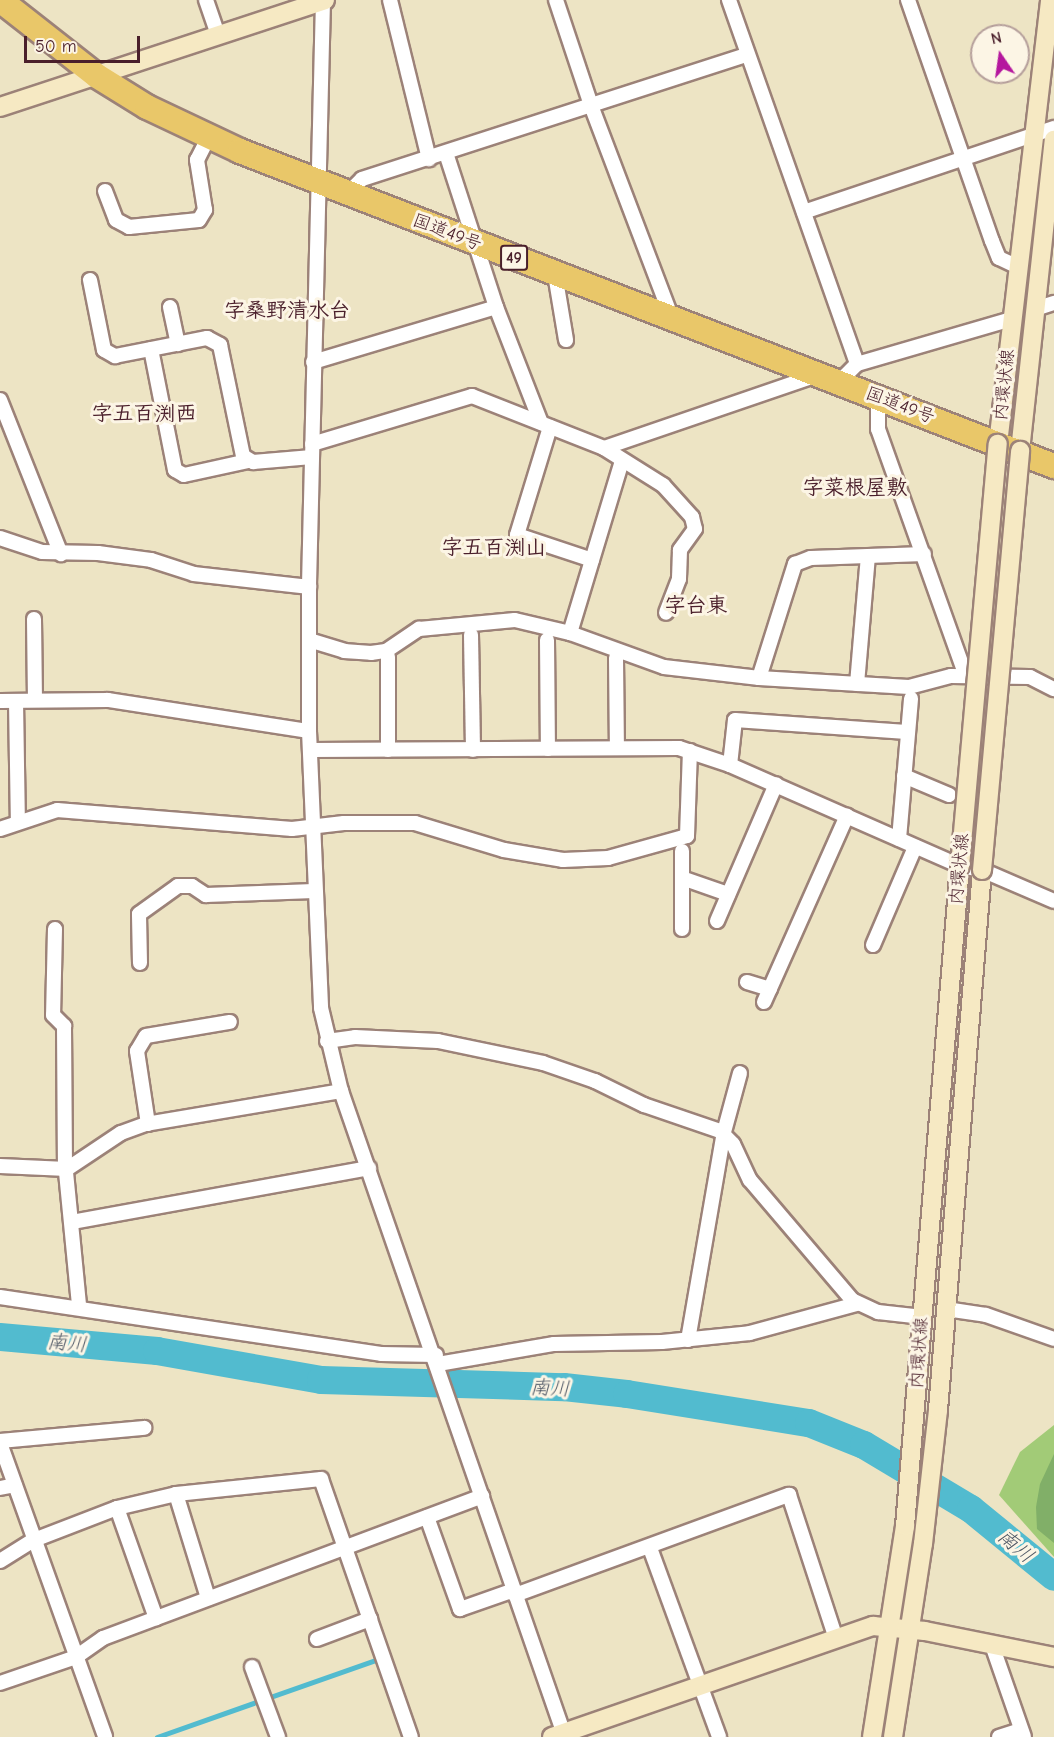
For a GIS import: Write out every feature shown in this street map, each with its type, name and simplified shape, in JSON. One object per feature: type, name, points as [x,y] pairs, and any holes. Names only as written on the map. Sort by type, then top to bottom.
[{"type":"highway","name":"国道49号","points":[[0,0],[97,76],[147,107],[209,136],[347,194],[1054,466]]},
{"type":"street","points":[[206,0],[218,34]]},
{"type":"street","points":[[0,106],[324,0],[309,587],[309,731],[314,891],[321,1008],[340,1091],[437,1360],[560,1736],[873,1626],[901,1627],[1054,1657]]},
{"type":"street","points":[[390,0],[429,159]]},
{"type":"street","points":[[556,0],[592,108],[672,319]]},
{"type":"street","points":[[729,0],[857,363]]},
{"type":"street","points":[[908,0],[999,258],[1018,267]]},
{"type":"street","name":"内環状線","points":[[872,1737],[924,1539],[946,1309],[982,870],[1009,448],[1012,319],[1036,135],[1050,0]]},
{"type":"street","points":[[347,194],[362,179],[592,108],[747,55]]},
{"type":"street","points":[[804,212],[964,161],[1054,128]]},
{"type":"street","points":[[105,191],[116,220],[129,227],[199,220],[206,210],[197,160],[209,136]]},
{"type":"street","name":"内環状線","points":[[893,1737],[905,1526],[923,1317],[926,1241],[960,866],[1009,448],[1035,309],[1054,140]]},
{"type":"street","points":[[446,153],[496,307],[545,425],[517,535],[592,560]]},
{"type":"street","points":[[555,274],[566,340]]},
{"type":"street","points":[[90,280],[104,350],[115,356],[207,338],[220,345],[240,452],[248,461]]},
{"type":"street","points":[[1035,309],[1054,303]]},
{"type":"street","points":[[170,307],[178,344]]},
{"type":"street","points":[[313,362],[496,307]]},
{"type":"street","points":[[604,448],[829,378],[857,363],[1012,319]]},
{"type":"street","points":[[151,349],[175,470],[184,475],[312,450],[472,396],[604,448],[621,461],[663,485],[692,517],[694,529],[680,550],[678,579],[666,614]]},
{"type":"street","points":[[878,398],[878,429],[966,676]]},
{"type":"street","points":[[0,400],[61,554]]},
{"type":"street","points":[[570,633],[621,461]]},
{"type":"street","points":[[0,538],[23,548],[61,554],[98,553],[151,560],[194,574],[309,587]]},
{"type":"street","points":[[759,678],[795,564],[812,558],[924,554]]},
{"type":"street","points":[[857,684],[868,556]]},
{"type":"street","points":[[34,618],[35,700]]},
{"type":"street","points":[[309,640],[344,651],[371,653],[386,651],[419,629],[515,620],[570,633],[664,667],[759,678],[909,687],[966,676],[1030,677],[1054,688]]},
{"type":"street","points":[[471,635],[473,750]]},
{"type":"street","points":[[547,640],[548,749]]},
{"type":"street","points":[[388,657],[388,750]]},
{"type":"street","points":[[616,658],[617,748]]},
{"type":"street","points":[[899,839],[911,699]]},
{"type":"street","points":[[0,701],[137,703],[309,731]]},
{"type":"street","points":[[16,701],[18,822]]},
{"type":"street","points":[[730,765],[735,720],[908,732]]},
{"type":"street","points":[[311,750],[617,748],[690,751],[776,784],[960,866],[982,870],[1054,902]]},
{"type":"street","points":[[0,829],[57,810],[292,829],[313,828],[344,822],[415,823],[504,850],[563,860],[614,857],[687,836],[690,751]]},
{"type":"street","points":[[904,776],[949,795]]},
{"type":"street","points":[[717,921],[776,784]]},
{"type":"street","points":[[747,982],[767,996],[847,816]]},
{"type":"street","points":[[873,945],[915,846]]},
{"type":"street","points":[[682,851],[682,929]]},
{"type":"street","points":[[682,878],[728,894]]},
{"type":"street","points":[[140,963],[139,914],[178,886],[192,886],[206,895],[314,891]]},
{"type":"street","points":[[55,929],[53,1015],[64,1026],[67,1169],[79,1306]]},
{"type":"street","points":[[148,1124],[137,1051],[146,1036],[230,1022]]},
{"type":"street","points":[[327,1041],[355,1036],[438,1041],[543,1063],[595,1081],[644,1105],[724,1132],[750,1180],[857,1304],[878,1312],[923,1317]]},
{"type":"street","points":[[688,1340],[724,1132],[740,1073]]},
{"type":"street","points":[[0,1166],[67,1169],[121,1133],[148,1124],[340,1091]]},
{"type":"street","points":[[72,1222],[369,1168]]},
{"type":"street","points":[[0,1297],[79,1306],[381,1354],[437,1360],[554,1344],[688,1340],[766,1331],[857,1304]]},
{"type":"street","points":[[946,1309],[986,1315],[1054,1339]]},
{"type":"street","points":[[105,1737],[0,1442],[144,1428]]},
{"type":"street","points":[[0,1561],[34,1540],[117,1508],[176,1494],[321,1479],[411,1737]]},
{"type":"street","points":[[0,1488],[15,1485]]},
{"type":"street","points":[[176,1494],[208,1598]]},
{"type":"street","points":[[427,1517],[460,1609],[650,1548],[789,1495],[836,1639]]},
{"type":"street","points":[[0,1683],[76,1657],[103,1638],[482,1496]]},
{"type":"street","points":[[117,1508],[156,1618]]},
{"type":"street","points":[[650,1548],[719,1737]]},
{"type":"street","points":[[316,1639],[370,1619]]},
{"type":"street","points":[[992,1646],[1022,1733],[999,1737]]},
{"type":"street","points":[[252,1667],[278,1737]]},
{"type":"green space","points":[[1054,1425],[1054,1557],[999,1495],[1020,1452]]},
{"type":"green space","points":[[1054,1454],[1054,1543],[1037,1529],[1036,1507],[1040,1484]]},
{"type":"waterway","name":"南川","points":[[0,1337],[157,1351],[321,1380],[564,1387],[627,1394],[809,1423],[864,1445],[971,1509],[1054,1577]]},
{"type":"waterway","points":[[157,1737],[378,1659],[379,1662]]},
{"type":"district","name":"字桑野清水台","points":[[287,310]]},
{"type":"district","name":"字五百渕西","points":[[144,413]]},
{"type":"district","name":"字菜根屋敷","points":[[855,487]]},
{"type":"district","name":"字五百渕山","points":[[494,547]]},
{"type":"district","name":"字台東","points":[[696,605]]}]
